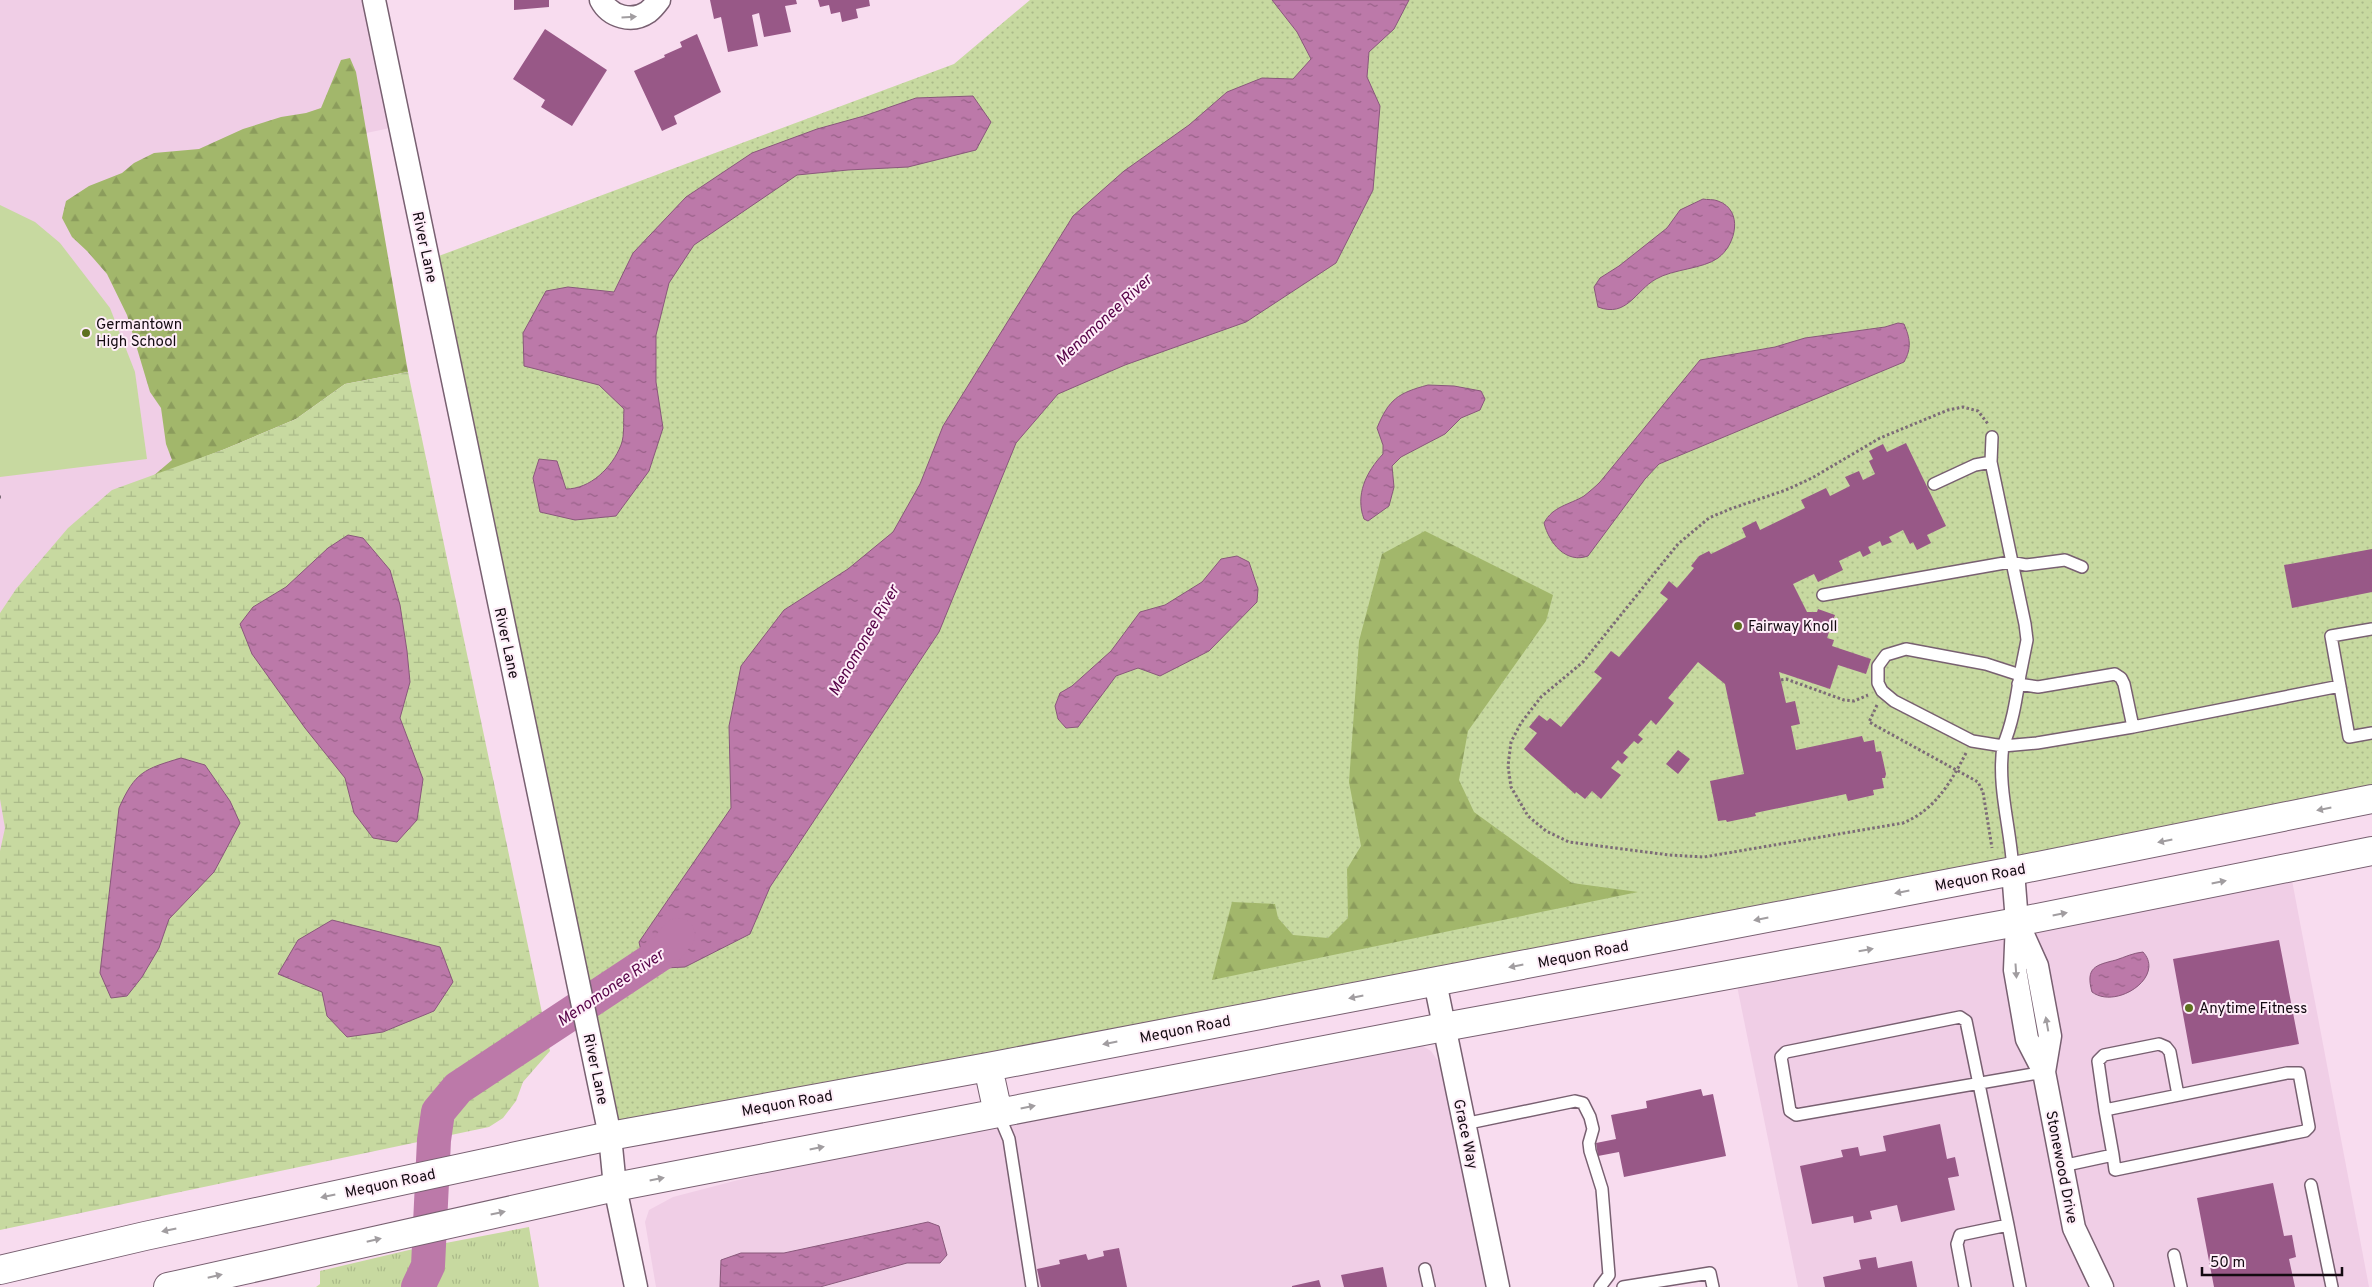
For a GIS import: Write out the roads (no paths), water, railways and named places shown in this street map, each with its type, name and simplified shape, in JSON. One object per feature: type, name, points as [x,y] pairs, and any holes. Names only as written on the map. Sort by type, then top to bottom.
[{"type":"main road","name":"Mequon Road","points":[[0,1270],[145,1236],[610,1136],[1434,982],[2013,871],[2372,799]]},
{"type":"main road","points":[[168,1287],[615,1187],[1444,1027],[2017,922],[2372,851]]},
{"type":"main road","points":[[988,1066],[998,1113]]},
{"type":"street","name":"River Lane","points":[[374,0],[610,1136],[615,1187],[636,1287]]},
{"type":"street","points":[[601,0],[605,8],[622,18],[635,17],[648,12],[659,0]]},
{"type":"street","name":"Stonewood Drive","points":[[2013,871],[2017,922],[2037,966],[2050,1036],[2044,1072],[2074,1228],[2102,1287]]},
{"type":"street","name":"Grace Way","points":[[1434,982],[1498,1287]]},
{"type":"lane","points":[[1992,438],[1991,462],[2027,640],[2014,717],[2003,746],[2001,783],[2012,844],[2013,871]]},
{"type":"lane","points":[[1934,484],[1975,465],[1991,462]]},
{"type":"lane","points":[[1822,595],[2010,562],[2026,565],[2065,560],[2082,567]]},
{"type":"lane","points":[[2372,628],[2331,636],[2350,737],[2372,732]]},
{"type":"lane","points":[[2133,727],[2124,684],[2121,678],[2115,674],[2038,687],[1986,664],[1906,649],[1886,655],[1878,666],[1878,684],[1882,691],[1894,701],[1972,741],[2003,746],[2029,745],[2133,727],[2340,686]]},
{"type":"lane","points":[[2020,1287],[1978,1083],[1966,1021],[1960,1017],[1786,1052],[1781,1057],[1790,1111],[1796,1115],[1978,1083],[2044,1072]]},
{"type":"lane","points":[[2105,1110],[2178,1095],[2287,1072],[2300,1073],[2309,1127],[2305,1131],[2115,1170],[2105,1110],[2098,1061],[2104,1055],[2159,1044],[2166,1047],[2170,1052],[2178,1095]]},
{"type":"lane","points":[[1464,1124],[1575,1101],[1583,1103],[1587,1108],[1593,1129],[1589,1143],[1590,1151],[1602,1189],[1609,1275],[1600,1287]]},
{"type":"lane","points":[[998,1113],[1009,1139],[1032,1287]]},
{"type":"lane","points":[[2062,1166],[2113,1155]]},
{"type":"lane","points":[[2310,1185],[2332,1287]]},
{"type":"lane","points":[[1965,1287],[1957,1244],[1960,1235],[2008,1225]]},
{"type":"lane","points":[[2174,1255],[2181,1287]]},
{"type":"lane","points":[[1425,1269],[1429,1287]]},
{"type":"lane","points":[[1623,1287],[1710,1273],[1713,1287]]},
{"type":"water","points":[[1272,0],[1409,0],[1394,29],[1369,52],[1367,77],[1380,106],[1373,190],[1336,263],[1246,322],[1125,365],[1058,394],[1016,443],[939,632],[770,887],[750,934],[685,967],[645,969],[639,942],[731,808],[729,726],[741,666],[784,610],[848,569],[893,532],[920,484],[943,426],[1073,216],[1124,171],[1189,125],[1227,92],[1262,78],[1293,79],[1311,59],[1297,32]]},
{"type":"water","points":[[973,96],[991,122],[976,150],[908,167],[797,175],[694,245],[669,283],[656,335],[656,382],[663,428],[649,471],[616,516],[575,520],[540,512],[533,478],[539,459],[557,461],[566,489],[583,485],[599,476],[612,462],[621,445],[624,427],[624,409],[599,385],[524,366],[523,333],[546,291],[568,287],[614,292],[633,253],[686,197],[752,153],[817,129],[864,116],[916,98]]},
{"type":"water","points":[[1703,199],[1718,201],[1726,205],[1732,212],[1734,220],[1733,237],[1724,252],[1712,262],[1656,279],[1624,306],[1616,309],[1598,307],[1594,287],[1600,278],[1619,266],[1667,228],[1680,210]]},
{"type":"water","points":[[1898,323],[1904,324],[1909,338],[1909,348],[1904,362],[1659,464],[1645,479],[1588,556],[1580,558],[1566,554],[1550,538],[1544,523],[1548,517],[1557,509],[1584,496],[1600,482],[1700,360],[1775,347],[1805,338],[1885,327]]},
{"type":"water","points":[[1428,385],[1454,386],[1481,391],[1485,399],[1480,410],[1461,418],[1445,434],[1401,457],[1392,466],[1394,487],[1389,506],[1368,521],[1364,519],[1362,510],[1362,493],[1367,476],[1383,454],[1383,445],[1377,428],[1381,418],[1390,404],[1402,394]]},
{"type":"water","points":[[348,535],[363,538],[390,570],[400,605],[410,682],[400,718],[423,779],[417,820],[397,842],[373,838],[354,813],[345,778],[305,728],[252,654],[240,624],[253,607],[286,587],[328,548]]},
{"type":"water","points":[[1237,556],[1249,562],[1258,589],[1257,602],[1209,651],[1160,676],[1138,668],[1116,676],[1078,727],[1066,728],[1058,719],[1055,706],[1060,693],[1072,686],[1111,651],[1140,612],[1165,605],[1202,582],[1221,559]]},
{"type":"water","points":[[181,758],[205,765],[230,801],[240,823],[214,872],[169,919],[159,948],[142,977],[127,996],[111,998],[100,973],[119,808],[130,787],[142,774],[158,765]]},
{"type":"water","points":[[332,920],[440,947],[453,982],[434,1011],[383,1032],[347,1037],[327,1016],[322,992],[278,974],[298,940]]},
{"type":"water","points":[[2143,952],[2148,962],[2148,971],[2135,988],[2125,994],[2113,997],[2102,996],[2092,992],[2090,977],[2094,968],[2132,954]]},
{"type":"water","points":[[928,1222],[939,1226],[947,1255],[940,1263],[907,1263],[820,1287],[720,1287],[721,1260],[741,1253],[784,1253]]},
{"type":"waterway","name":"Menomonee River","points":[[418,1287],[428,1266],[434,1140],[438,1112],[458,1088],[664,952],[678,935]]},
{"type":"place","name":"Germantown High School","points":[[86,333]]},
{"type":"place","name":"Fairway Knoll","points":[[1738,626]]},
{"type":"place","name":"Anytime Fitness","points":[[2189,1008]]}]
